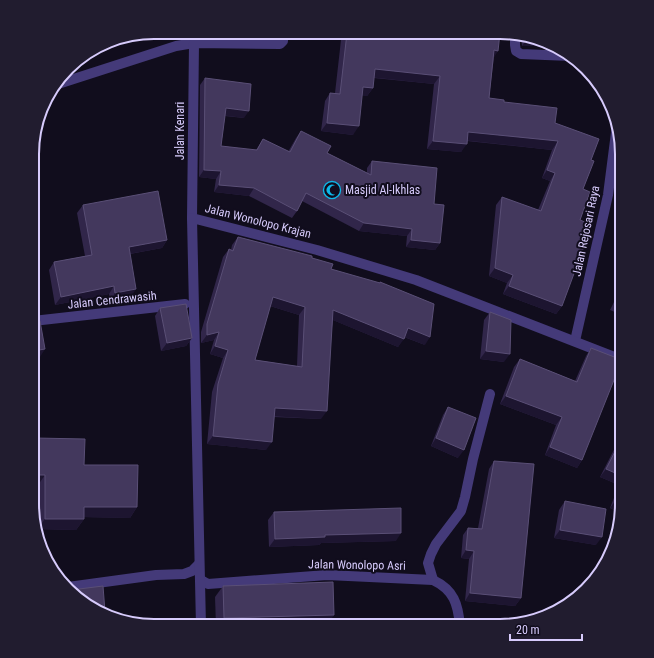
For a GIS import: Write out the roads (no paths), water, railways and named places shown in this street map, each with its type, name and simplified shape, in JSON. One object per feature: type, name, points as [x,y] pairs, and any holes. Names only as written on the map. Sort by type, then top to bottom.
[{"type":"street","points":[[65,82],[176,46],[194,43],[280,44],[283,39]]},
{"type":"street","points":[[515,40],[516,51],[522,54],[559,56]]},
{"type":"street","name":"Jalan Kenari","points":[[192,218],[194,43]]},
{"type":"street","name":"Jalan Rejosari Raya","points":[[575,341],[608,195],[615,146]]},
{"type":"street","name":"Jalan Wonolopo Krajan","points":[[201,619],[192,218],[317,250],[416,280],[615,357]]},
{"type":"street","name":"Jalan Cendrawasih","points":[[39,320],[193,304]]},
{"type":"street","points":[[459,619],[458,607],[452,594],[441,584],[433,580],[428,563],[436,544],[461,511],[490,394]]},
{"type":"street","points":[[74,586],[156,575],[184,574],[192,571],[199,564]]},
{"type":"street","name":"Jalan Wonolopo Asri","points":[[201,580],[208,584],[327,575],[433,580]]},
{"type":"place","name":"Masjid Al-Ikhlas","points":[[332,190]]}]
